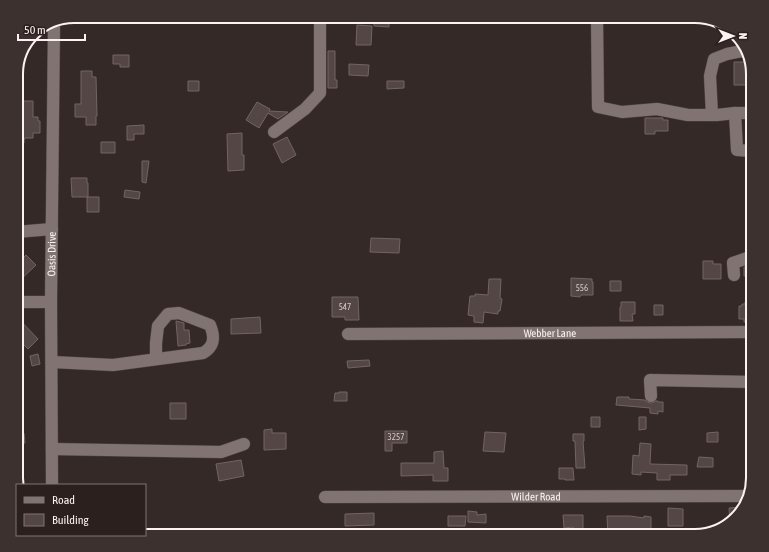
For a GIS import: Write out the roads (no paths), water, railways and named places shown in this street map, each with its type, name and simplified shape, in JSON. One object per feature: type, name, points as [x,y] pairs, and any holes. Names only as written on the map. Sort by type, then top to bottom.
[{"type":"street","points":[[274,132],[305,109],[320,93],[320,23]]},
{"type":"street","points":[[597,23],[598,107],[622,112],[658,109],[688,115],[746,113]]},
{"type":"street","name":"Oasis Drive","points":[[52,484],[54,27]]},
{"type":"street","points":[[712,115],[710,76],[714,59],[741,51]]},
{"type":"street","points":[[735,113],[737,150],[746,151]]},
{"type":"street","points":[[23,231],[52,229]]},
{"type":"street","points":[[734,275],[733,263],[746,258]]},
{"type":"street","points":[[23,302],[52,302]]},
{"type":"street","points":[[52,362],[112,365],[203,353],[210,349],[213,341],[213,332],[210,325],[179,313],[168,314],[158,326],[156,359]]},
{"type":"street","name":"Webber Lane","points":[[348,334],[746,332]]},
{"type":"street","points":[[651,396],[650,380],[746,382]]},
{"type":"street","points":[[52,449],[221,452],[244,444]]},
{"type":"street","name":"Wilder Road","points":[[325,497],[743,496]]}]
